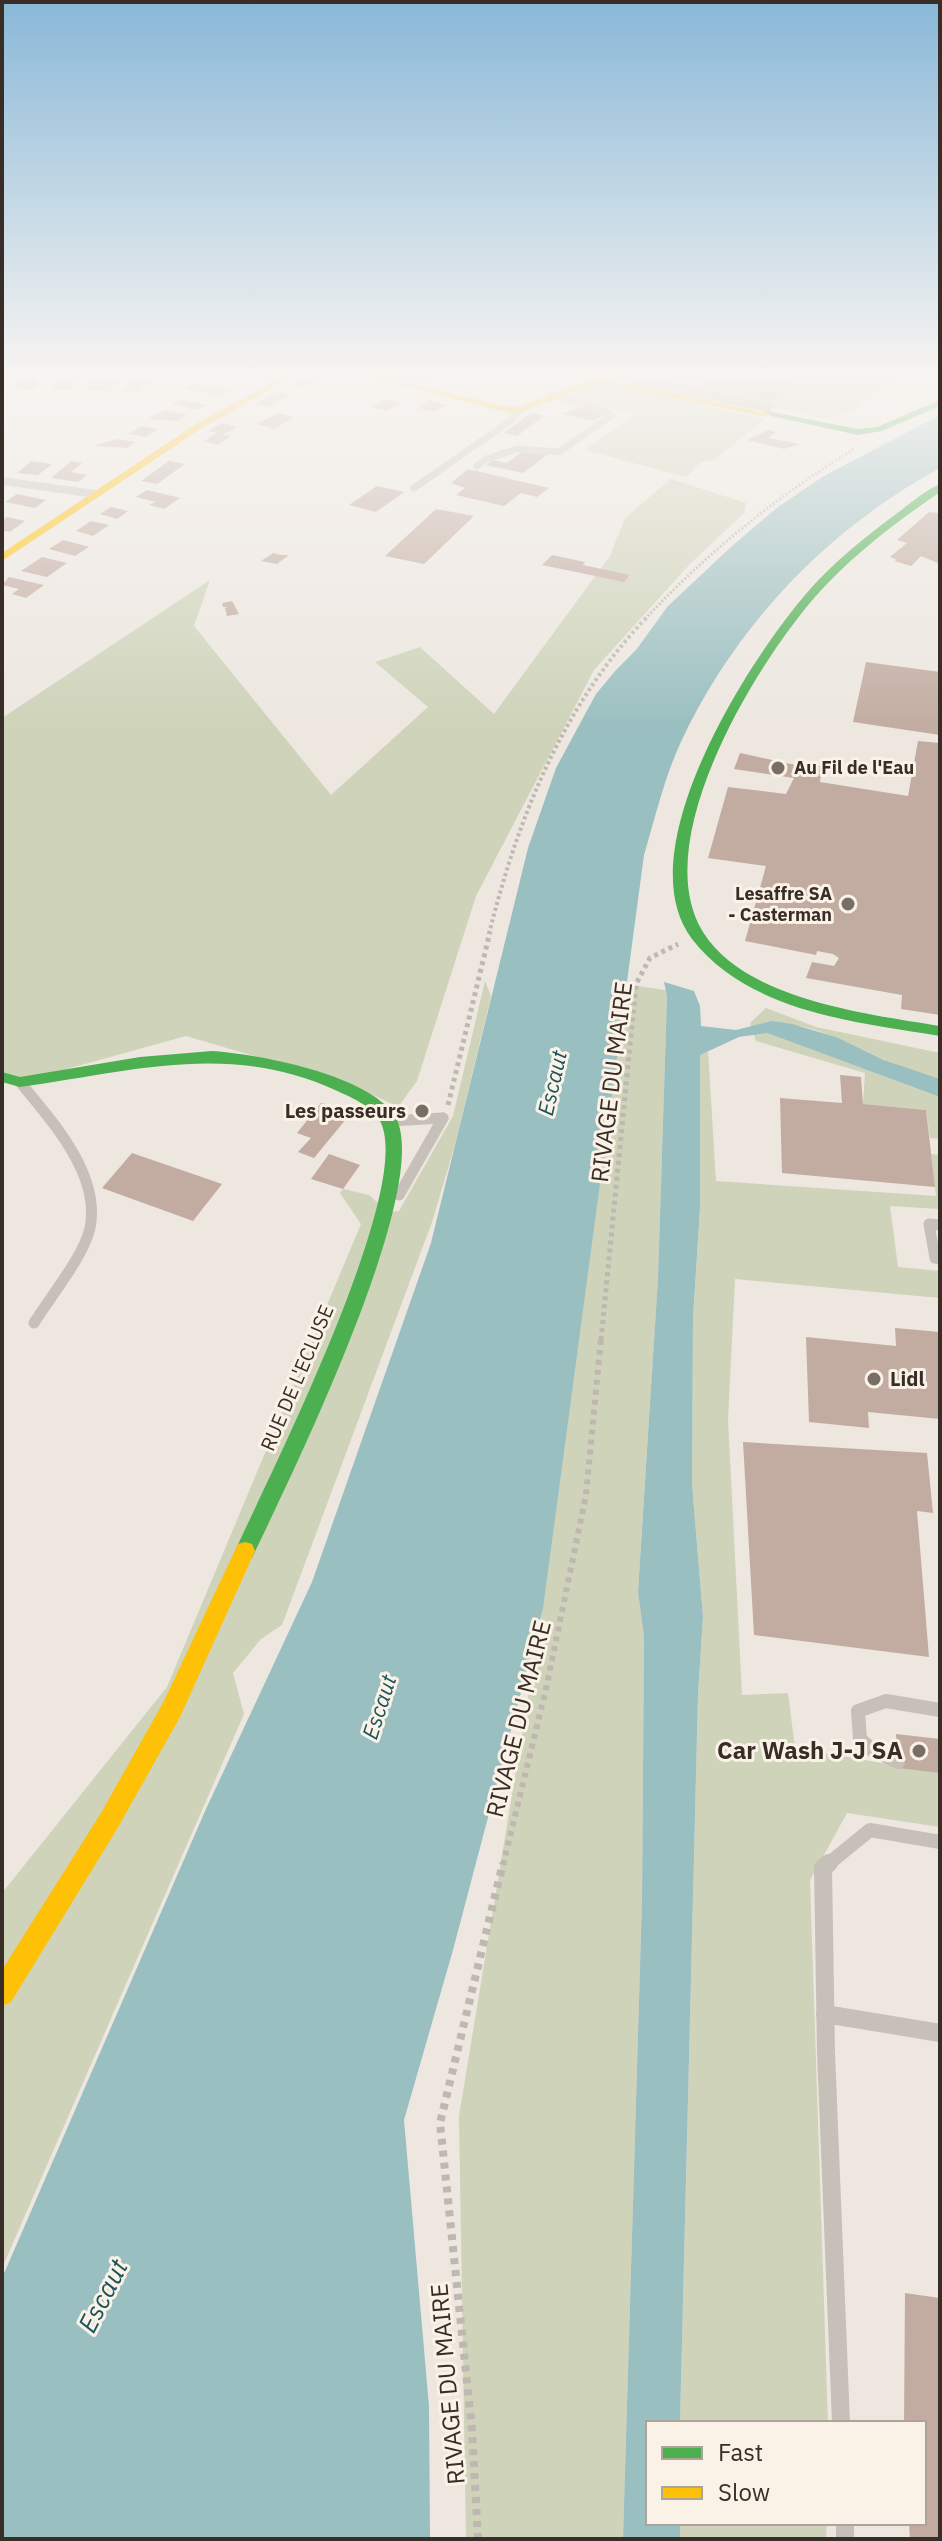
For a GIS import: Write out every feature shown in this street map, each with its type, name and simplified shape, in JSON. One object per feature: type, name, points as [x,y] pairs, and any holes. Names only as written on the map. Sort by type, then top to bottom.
[{"type":"street","points":[[86,493],[96,494]]},
{"type":"street","points":[[932,493],[867,539],[782,628],[743,686],[710,752],[684,836],[677,881],[681,904],[696,934],[722,959],[758,984],[809,1005],[940,1031]]},
{"type":"street","points":[[2,558],[96,494]]},
{"type":"street","points":[[11,1079],[191,1057],[236,1058],[332,1083],[365,1099],[390,1121]]},
{"type":"street","name":"RUE DE L'ECLUSE","points":[[2,1993],[102,1833],[172,1709],[311,1406],[385,1216],[394,1134],[390,1121]]},
{"type":"lane","points":[[11,1079],[52,1123],[85,1178],[90,1228],[34,1323]]},
{"type":"lane","points":[[390,1121],[443,1118]]},
{"type":"lane","points":[[385,1216],[443,1118]]},
{"type":"lane","points":[[940,1225],[929,1224],[935,1258],[940,1259]]},
{"type":"lane","points":[[898,1762],[869,1752],[859,1740],[854,1724],[858,1711],[886,1701],[940,1710]]},
{"type":"lane","points":[[841,2421],[825,2014],[823,1868],[870,1830],[940,1842]]},
{"type":"lane","points":[[825,2014],[940,2033]]},
{"type":"path","points":[[443,1118],[451,1101],[497,907],[520,832],[548,759],[587,692],[692,569],[766,506],[787,493]]},
{"type":"path","name":"RIVAGE DU MAIRE","points":[[478,2539],[470,2416],[440,2123],[546,1689],[586,1495],[636,984],[650,958],[696,934]]},
{"type":"green space","points":[[655,493],[713,493],[746,503],[744,513],[689,565],[594,670],[476,896],[417,1081],[398,1107],[353,1085],[186,1036],[20,1082],[2,1074],[2,718],[210,580],[194,626],[331,795],[428,707],[375,662],[420,647],[494,714],[610,556],[625,518]]},
{"type":"green space","points":[[485,981],[491,996],[455,1145],[432,1222],[282,1625],[261,1639],[233,1673],[244,1714],[2,2268],[2,1893],[167,1687],[361,1224],[340,1193],[343,1189],[369,1195],[388,1212],[399,1211],[453,1116]]},
{"type":"green space","points":[[630,985],[665,990],[667,997],[658,1278],[638,1592],[644,1637],[642,1899],[623,2539],[466,2539],[459,2116],[544,1601],[624,998]]},
{"type":"green space","points":[[766,1008],[816,1027],[940,1053],[940,1079],[802,1026],[768,1024],[751,1027],[750,1023]]},
{"type":"green space","points":[[767,1033],[940,1097],[940,1139],[930,1138],[926,1110],[863,1104],[865,1073],[756,1041],[754,1035]]},
{"type":"green space","points":[[708,1051],[716,1181],[936,1196],[931,1154],[940,1155],[940,1209],[890,1206],[898,1267],[940,1271],[940,1298],[735,1279],[728,1419],[742,1695],[788,1693],[795,1748],[940,1773],[940,1827],[847,1813],[810,1880],[828,2421],[680,2421],[698,1694],[703,1617],[692,1484],[693,1318],[700,1208],[700,1055]]},
{"type":"green space","points":[[680,2525],[827,2525],[826,2539],[680,2539]]},
{"type":"water","name":"Escaut","points":[[799,493],[899,493],[822,551],[756,621],[728,660],[680,744],[664,785],[644,855],[543,1609],[453,1950],[404,2120],[429,2406],[430,2539],[2,2539],[2,2278],[206,1809],[312,1582],[431,1243],[528,848],[556,768],[596,694],[636,650],[668,606],[778,507]]},
{"type":"water","points":[[664,982],[694,991],[700,1006],[701,1026],[736,1030],[772,1021],[836,1037],[884,1060],[940,1079],[940,1097],[767,1033],[739,1037],[700,1055],[700,1208],[693,1318],[692,1484],[703,1617],[698,1694],[680,2421],[646,2421],[646,2525],[680,2525],[680,2539],[623,2539],[642,1899],[644,1637],[638,1592],[658,1278],[667,997]]},
{"type":"building","points":[[143,493],[158,493],[180,498],[164,509],[149,505],[155,502],[136,497]]},
{"type":"building","points":[[367,493],[403,493],[376,512],[349,505]]},
{"type":"building","points":[[459,493],[543,493],[537,497],[521,493],[504,506],[456,495]]},
{"type":"building","points":[[17,494],[46,500],[35,508],[5,502]]},
{"type":"building","points":[[111,507],[128,511],[117,519],[100,514]]},
{"type":"building","points":[[436,509],[474,516],[424,564],[385,556]]},
{"type":"building","points":[[929,512],[940,513],[940,564],[921,556],[911,566],[894,561],[897,560],[890,557],[907,543],[897,540]]},
{"type":"building","points":[[7,517],[25,521],[10,532],[2,530],[2,520]]},
{"type":"building","points":[[91,521],[109,525],[93,536],[76,531]]},
{"type":"building","points":[[63,540],[89,547],[75,556],[49,549]]},
{"type":"building","points":[[273,553],[289,555],[277,564],[261,561]]},
{"type":"building","points":[[552,555],[630,575],[624,582],[542,565]]},
{"type":"building","points":[[42,557],[67,563],[47,577],[21,571]]},
{"type":"building","points":[[9,577],[44,585],[26,598],[12,594],[19,589],[2,585]]},
{"type":"building","points":[[232,601],[239,614],[227,616],[225,608],[228,607],[223,607],[222,603]]},
{"type":"building","points":[[866,662],[940,672],[940,735],[853,722]]},
{"type":"building","name":"Lesaffre SA - Casterman","points":[[918,741],[940,743],[940,1015],[901,1009],[902,995],[806,978],[812,962],[834,966],[839,958],[833,954],[817,951],[816,955],[745,941],[766,866],[708,858],[728,787],[786,794],[794,778],[734,769],[740,753],[800,766],[803,762],[822,766],[820,782],[908,796]]},
{"type":"building","points":[[840,1075],[861,1077],[863,1104],[926,1110],[935,1187],[782,1173],[780,1098],[842,1103]]},
{"type":"building","points":[[321,1103],[351,1113],[314,1158],[298,1152],[311,1138],[297,1133]]},
{"type":"building","points":[[132,1153],[222,1184],[193,1221],[102,1188]]},
{"type":"building","points":[[329,1154],[360,1165],[343,1189],[311,1179]]},
{"type":"building","name":"Lidl","points":[[895,1328],[940,1332],[940,1419],[868,1412],[869,1428],[809,1422],[806,1337],[896,1346]]},
{"type":"building","points":[[743,1442],[927,1453],[933,1513],[917,1511],[929,1657],[754,1635]]},
{"type":"building","name":"Car Wash J-J SA","points":[[896,1734],[940,1739],[940,1773],[898,1768]]},
{"type":"building","points":[[905,2293],[940,2298],[940,2539],[910,2539],[909,2525],[926,2525],[926,2421],[904,2421]]},
{"type":"traffic: fast","points":[[932,493],[888,524],[825,580],[759,664],[708,759],[690,809],[680,856],[681,900],[697,935],[720,960],[747,979],[777,994],[841,1014],[940,1031]]},
{"type":"traffic: fast","points":[[2,1077],[20,1082],[164,1059],[230,1057],[308,1074],[335,1084],[378,1107],[389,1121],[394,1156],[386,1207],[368,1268],[315,1400],[245,1551]]},
{"type":"traffic: slow","points":[[2,558],[100,493]]},
{"type":"traffic: slow","points":[[2,1993],[109,1821],[172,1709],[245,1551]]},
{"type":"place","name":"Au Fil de l'Eau","points":[[778,768]]},
{"type":"place","name":"Lesaffre SA - Casterman","points":[[848,904]]},
{"type":"place","name":"Les passeurs","points":[[422,1111]]},
{"type":"place","name":"Lidl","points":[[874,1379]]},
{"type":"place","name":"Car Wash J-J SA","points":[[919,1751]]}]
